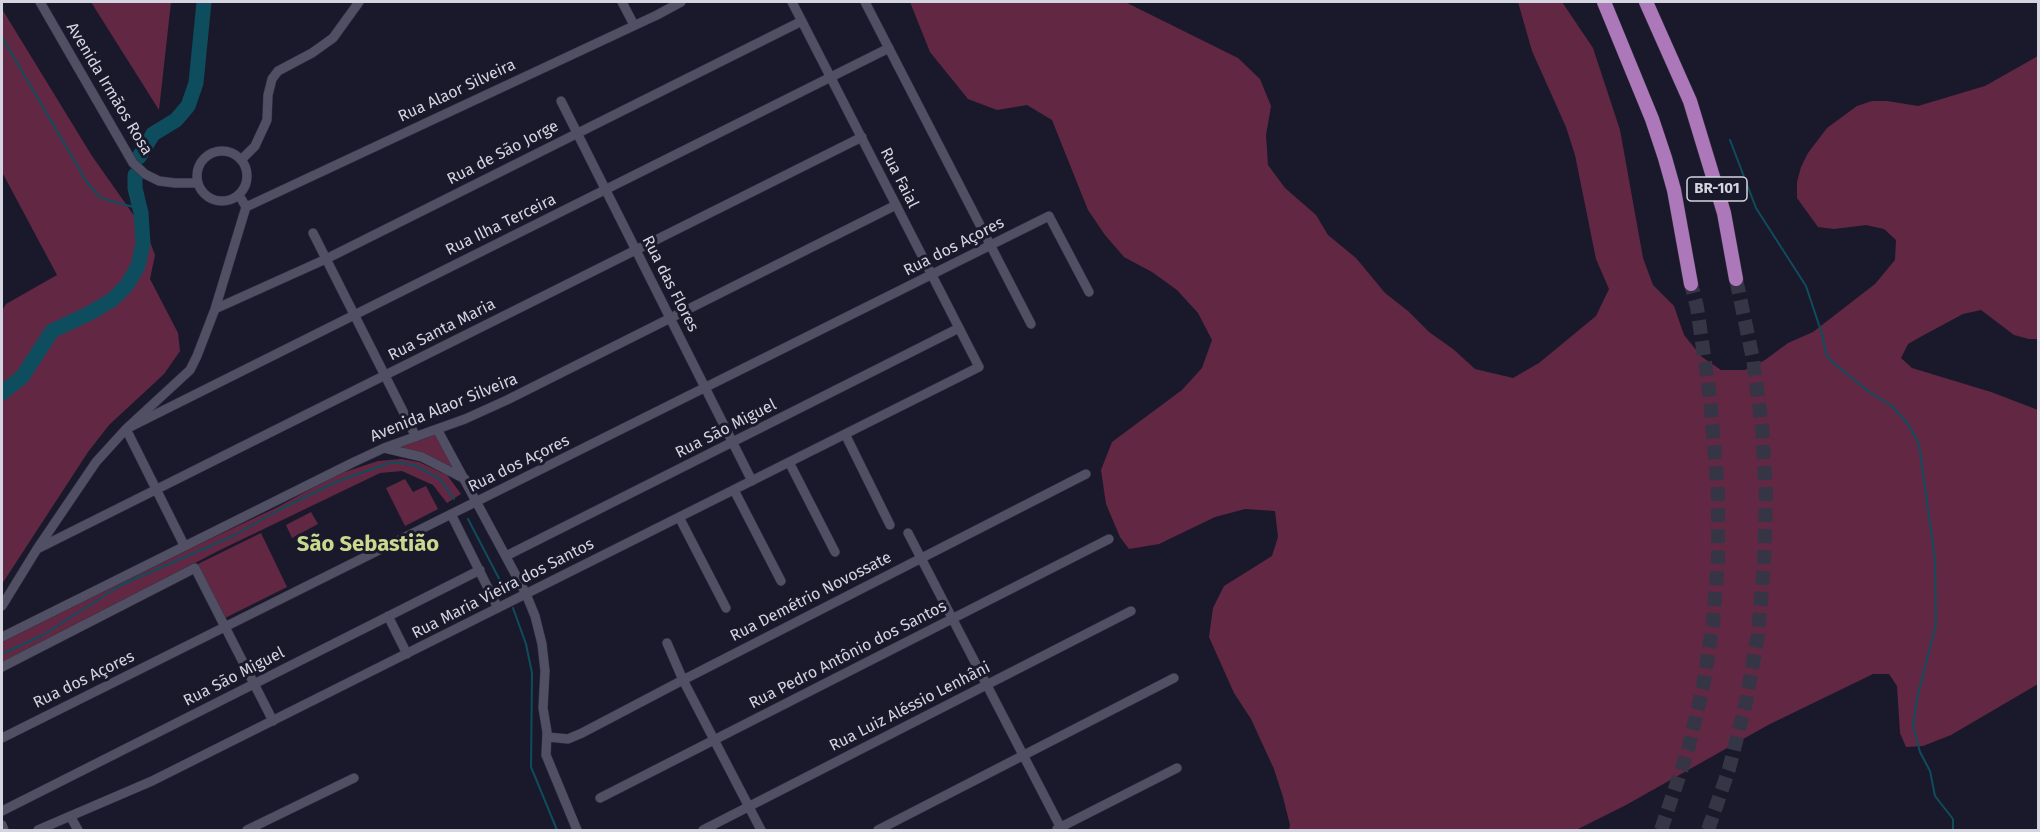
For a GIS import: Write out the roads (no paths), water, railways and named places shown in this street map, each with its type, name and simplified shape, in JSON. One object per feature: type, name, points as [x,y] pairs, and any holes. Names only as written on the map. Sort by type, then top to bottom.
[{"type":"highway","name":"BR-101","points":[[1604,2],[1652,118],[1665,158],[1674,190],[1691,284]]},
{"type":"highway","name":"BR-101","points":[[1646,2],[1693,112],[1724,213],[1736,279]]},
{"type":"street","name":"Avenida Irmãos Rosa","points":[[40,2],[133,163],[145,174],[159,181],[198,183]]},
{"type":"street","points":[[241,160],[262,135],[267,120],[268,95],[272,79],[278,71],[312,53],[333,38],[358,2]]},
{"type":"street","points":[[622,2],[634,26]]},
{"type":"street","name":"Rua Alaor Silveira","points":[[246,207],[681,2]]},
{"type":"street","name":"Rua Faial","points":[[792,2],[979,367]]},
{"type":"street","points":[[866,2],[1031,324]]},
{"type":"street","name":"Rua de São Jorge","points":[[214,309],[326,259],[802,21]]},
{"type":"street","name":"Rua Ilha Terceira","points":[[126,429],[889,48]]},
{"type":"street","name":"Rua das Flores","points":[[561,100],[752,481]]},
{"type":"street","name":"Rua Santa Maria","points":[[37,549],[862,137]]},
{"type":"street","points":[[218,152],[228,152],[241,160],[246,168],[247,178],[245,187],[239,195],[230,200],[215,200],[206,196],[198,183],[199,168],[208,156],[218,152]]},
{"type":"street","points":[[2,606],[37,549],[96,462],[126,429],[190,370],[214,309],[246,207],[239,195]]},
{"type":"street","name":"Avenida Alaor Silveira","points":[[2,637],[384,448],[507,400],[896,205]]},
{"type":"street","name":"Rua dos Açores","points":[[2,738],[1049,216],[1089,292]]},
{"type":"street","points":[[313,233],[416,436]]},
{"type":"street","name":"Rua São Miguel","points":[[506,556],[959,328]]},
{"type":"street","name":"Rua Maria Vieira dos Santos","points":[[38,831],[134,790],[979,367]]},
{"type":"street","points":[[126,429],[184,545]]},
{"type":"street","points":[[437,429],[526,594],[542,645],[545,671],[544,714],[548,737],[546,755],[577,831]]},
{"type":"street","points":[[845,434],[890,525]]},
{"type":"street","points":[[384,448],[422,457],[465,479]]},
{"type":"street","points":[[789,462],[835,552]]},
{"type":"street","name":"Rua Demétrio Novossate","points":[[548,737],[568,739],[582,734],[1086,474]]},
{"type":"street","points":[[734,490],[781,581]]},
{"type":"street","points":[[451,514],[498,608]]},
{"type":"street","points":[[679,517],[726,608]]},
{"type":"street","points":[[908,533],[1059,830],[1177,768]]},
{"type":"street","name":"Rua Pedro Antônio dos Santos","points":[[600,798],[1109,539]]},
{"type":"street","points":[[2,667],[195,568],[273,721]]},
{"type":"street","name":"Rua São Miguel","points":[[2,811],[480,570]]},
{"type":"street","name":"Rua Luiz Aléssio Lenhâni","points":[[703,831],[1131,611]]},
{"type":"street","points":[[388,616],[406,654]]},
{"type":"street","points":[[668,643],[683,680],[761,831]]},
{"type":"street","points":[[878,831],[1174,678]]},
{"type":"street","points":[[247,831],[354,778]]},
{"type":"street","points":[[70,816],[78,831]]},
{"type":"street","points":[[2,825],[4,831]]},
{"type":"waterway","points":[[139,157],[153,134],[176,120],[188,106],[196,83],[204,2]]},
{"type":"waterway","points":[[2,37],[88,184],[101,198],[137,208],[141,213]]},
{"type":"waterway","points":[[1730,140],[1756,208],[1806,286],[1830,360],[1868,391],[1892,406],[1908,424],[1919,444],[1935,560],[1936,624],[1917,698],[1913,726],[1920,752],[1930,771],[1935,796],[1953,819],[1953,830]]},
{"type":"waterway","points":[[2,393],[22,377],[52,331],[112,300],[127,285],[138,266],[143,244],[135,175]]},
{"type":"waterway","points":[[2,654],[43,635],[121,585],[233,536],[336,482],[392,462],[414,465],[440,479],[454,499]]},
{"type":"waterway","points":[[468,519],[506,592]]},
{"type":"waterway","points":[[513,608],[526,644],[532,673],[531,767],[557,830]]},
{"type":"tunnel","points":[[1708,830],[1729,769],[1746,702],[1758,634],[1764,565],[1766,496],[1762,427],[1753,359],[1736,279]]},
{"type":"tunnel","points":[[1661,830],[1688,750],[1703,687],[1713,623],[1718,559],[1718,494],[1710,397],[1697,307],[1691,284]]},
{"type":"district","name":"São Sebastião","points":[[368,545]]}]
